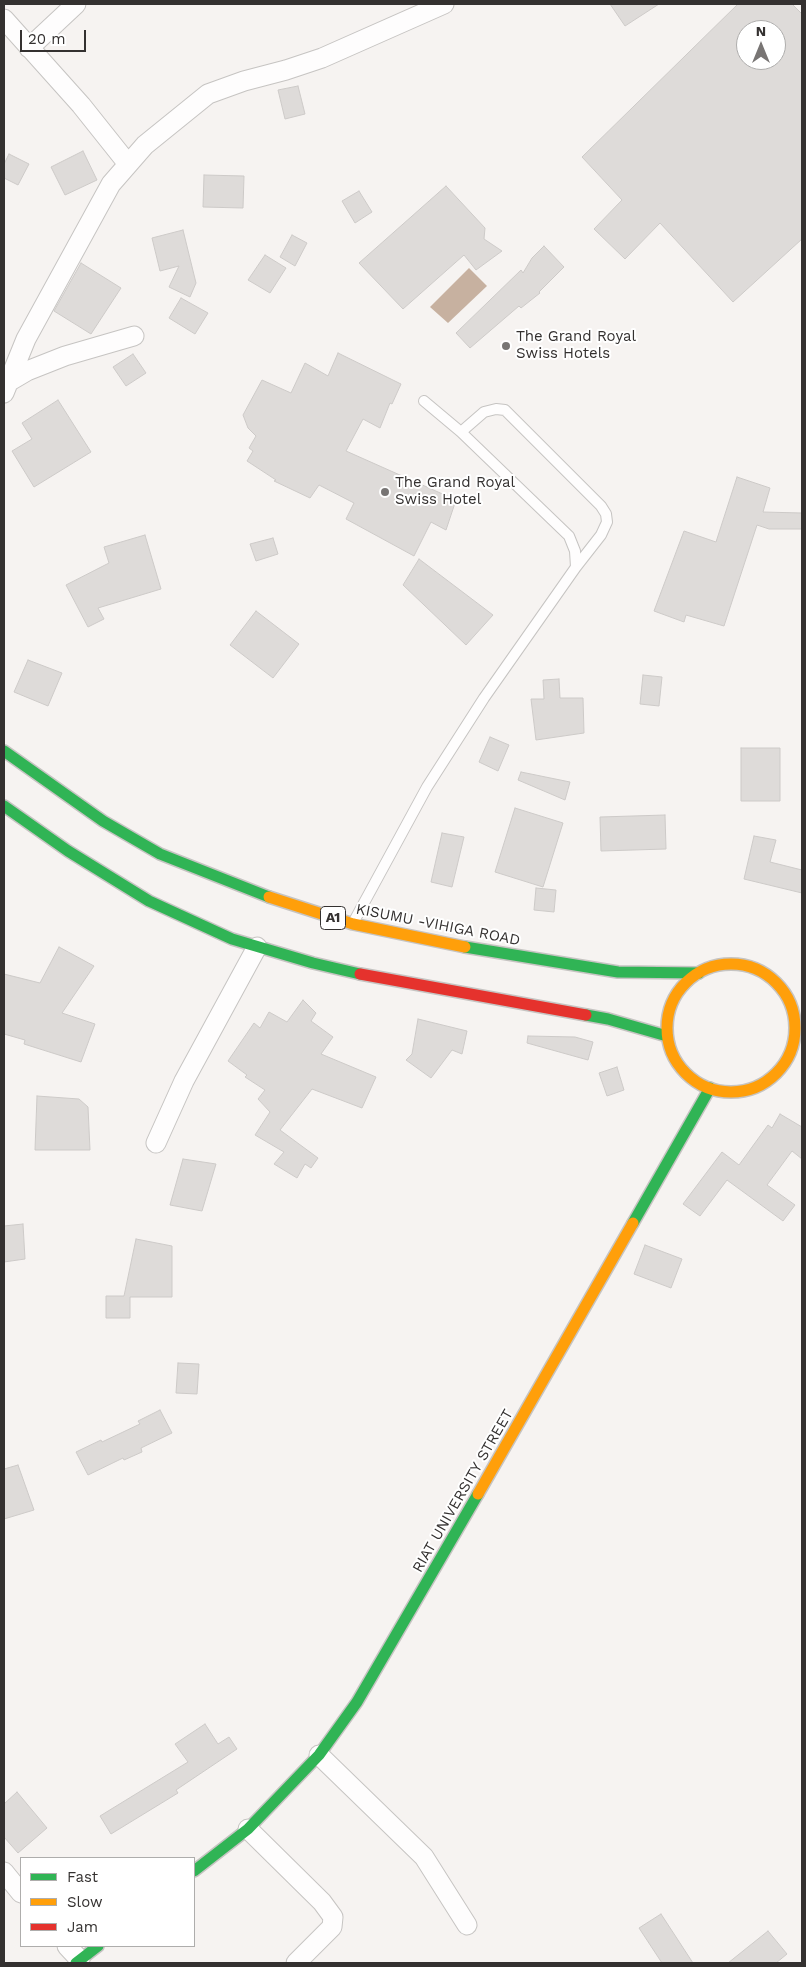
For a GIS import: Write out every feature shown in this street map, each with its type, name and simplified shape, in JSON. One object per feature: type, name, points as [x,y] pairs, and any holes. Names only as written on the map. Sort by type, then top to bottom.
[{"type":"main road","name":"KISUMU -VIHIGA ROAD","points":[[4,751],[103,821],[160,854],[286,904],[353,924],[491,952],[618,972],[699,973]]},
{"type":"main road","points":[[4,806],[68,851],[149,901],[232,939],[313,964],[380,979],[608,1019],[667,1036]]},
{"type":"main road","name":"A1","points":[[729,964],[751,967],[771,977],[786,994],[794,1014],[795,1036],[788,1058],[775,1075],[758,1086],[739,1092],[719,1091],[710,1088],[700,1084],[684,1072],[673,1056],[667,1036],[668,1016],[674,998],[688,980],[699,973],[707,969],[729,964]]},
{"type":"main road","name":"A1","points":[[786,994],[802,999]]},
{"type":"main road","points":[[788,1058],[802,1058]]},
{"type":"main road","name":"RIAT UNIVERSITY STREET","points":[[195,1870],[248,1829],[319,1755],[357,1702],[436,1569],[710,1088]]},
{"type":"main road","points":[[78,1962],[97,1947]]},
{"type":"street","points":[[29,48],[76,4]]},
{"type":"street","points":[[7,387],[26,339],[111,184],[145,145],[208,94],[244,81],[322,58],[444,4]]},
{"type":"street","points":[[4,19],[81,105],[128,164]]},
{"type":"street","points":[[7,387],[27,372],[65,356],[134,336]]},
{"type":"street","points":[[156,1143],[184,1081],[257,947]]},
{"type":"street","points":[[319,1755],[424,1858],[467,1925]]},
{"type":"street","points":[[248,1829],[322,1902],[333,1917],[332,1927],[296,1963]]},
{"type":"street","points":[[4,1872],[20,1892]]},
{"type":"street","points":[[68,1947],[78,1962]]},
{"type":"lane","points":[[424,401],[461,432],[569,536],[575,551],[576,567]]},
{"type":"lane","points":[[353,924],[427,787],[484,698],[576,567],[601,535],[607,522],[606,514],[601,506],[505,410],[496,409],[484,412],[461,432]]},
{"type":"shaded area","points":[[469,268],[487,286],[448,323],[430,307]]},
{"type":"building","points":[[610,4],[659,4],[625,26]]},
{"type":"building","points":[[738,4],[792,4],[802,14],[802,239],[733,302],[660,223],[625,259],[594,229],[622,200],[582,157]]},
{"type":"building","points":[[298,86],[305,114],[285,119],[278,90]]},
{"type":"building","points":[[83,151],[97,180],[65,195],[51,167]]},
{"type":"building","points":[[9,154],[29,164],[18,185],[4,178],[4,164]]},
{"type":"building","points":[[204,175],[244,176],[243,208],[203,207]]},
{"type":"building","points":[[446,186],[485,228],[484,239],[502,251],[476,270],[464,255],[403,309],[359,263]]},
{"type":"building","points":[[359,191],[372,212],[355,223],[342,201]]},
{"type":"building","points":[[183,230],[196,283],[190,297],[169,287],[179,266],[160,271],[152,238]]},
{"type":"building","points":[[292,235],[307,243],[295,266],[280,257]]},
{"type":"building","points":[[544,246],[564,267],[540,293],[521,308],[519,306],[470,348],[456,333],[521,270],[523,273],[532,258]]},
{"type":"building","points":[[265,255],[286,268],[270,293],[248,280]]},
{"type":"building","points":[[81,263],[121,288],[91,334],[54,311]]},
{"type":"building","points":[[181,298],[208,313],[195,334],[169,318]]},
{"type":"building","points":[[338,353],[401,384],[392,404],[390,403],[380,428],[363,419],[346,451],[456,500],[446,530],[431,522],[414,556],[346,519],[354,503],[319,485],[310,498],[274,481],[276,480],[247,461],[253,451],[249,448],[256,436],[248,428],[243,415],[262,380],[291,393],[305,363],[328,376]]},
{"type":"building","points":[[133,354],[146,373],[126,386],[113,367]]},
{"type":"building","points":[[58,400],[91,452],[34,487],[12,451],[32,439],[22,423]]},
{"type":"building","points":[[737,477],[770,488],[763,512],[802,513],[802,529],[769,529],[757,525],[724,626],[686,615],[684,622],[654,611],[684,531],[716,542]]},
{"type":"building","points":[[145,535],[161,589],[98,608],[104,619],[88,627],[66,585],[109,563],[104,547]]},
{"type":"building","points":[[273,538],[278,554],[256,561],[250,544]]},
{"type":"building","points":[[419,559],[493,615],[466,645],[403,585]]},
{"type":"building","points":[[256,611],[299,644],[273,678],[230,645]]},
{"type":"building","points":[[28,660],[62,673],[48,706],[14,692]]},
{"type":"building","points":[[643,675],[662,677],[659,706],[640,704]]},
{"type":"building","points":[[559,679],[560,698],[583,698],[584,733],[536,740],[531,699],[544,699],[543,680]]},
{"type":"building","points":[[490,737],[509,745],[498,771],[479,762]]},
{"type":"building","points":[[741,748],[780,748],[780,801],[741,801]]},
{"type":"building","points":[[521,772],[570,782],[565,800],[518,780]]},
{"type":"building","points":[[515,808],[563,823],[543,887],[495,872]]},
{"type":"building","points":[[665,815],[666,849],[601,851],[600,817]]},
{"type":"building","points":[[442,833],[464,837],[452,887],[431,882]]},
{"type":"building","points":[[754,836],[776,840],[770,862],[802,870],[802,893],[744,879]]},
{"type":"building","points":[[536,888],[556,890],[554,912],[534,910]]},
{"type":"building","points":[[59,947],[94,966],[62,1013],[95,1024],[81,1062],[24,1044],[25,1040],[4,1034],[4,974],[40,983]]},
{"type":"building","points":[[303,1000],[316,1013],[311,1021],[333,1037],[321,1054],[376,1077],[362,1108],[312,1089],[280,1130],[318,1158],[311,1168],[305,1164],[297,1178],[274,1164],[284,1152],[255,1135],[270,1112],[258,1099],[265,1090],[245,1077],[247,1075],[228,1061],[254,1023],[260,1028],[269,1012],[287,1022]]},
{"type":"building","points":[[418,1019],[467,1031],[462,1054],[452,1050],[431,1078],[406,1060],[412,1054]]},
{"type":"building","points":[[528,1036],[575,1037],[593,1042],[588,1060],[527,1043]]},
{"type":"building","points":[[617,1067],[624,1090],[607,1096],[599,1073]]},
{"type":"building","points":[[37,1096],[79,1099],[88,1107],[90,1150],[35,1150]]},
{"type":"building","points":[[780,1114],[802,1127],[802,1159],[792,1151],[767,1185],[795,1205],[783,1221],[727,1180],[700,1216],[683,1204],[722,1152],[739,1165],[768,1125],[772,1128]]},
{"type":"building","points":[[183,1159],[216,1164],[202,1211],[170,1205]]},
{"type":"building","points":[[23,1224],[25,1259],[4,1262],[4,1226]]},
{"type":"building","points":[[136,1239],[172,1246],[172,1297],[130,1297],[130,1318],[106,1318],[106,1296],[124,1296]]},
{"type":"building","points":[[645,1245],[682,1259],[671,1288],[634,1274]]},
{"type":"building","points":[[178,1363],[199,1364],[197,1394],[176,1393]]},
{"type":"building","points":[[160,1410],[172,1433],[141,1448],[142,1452],[124,1460],[123,1458],[88,1475],[76,1452],[140,1424],[138,1421]]},
{"type":"building","points":[[18,1465],[34,1510],[4,1519],[4,1469]]},
{"type":"building","points":[[205,1724],[218,1744],[229,1737],[237,1749],[176,1790],[178,1793],[111,1834],[100,1816],[188,1762],[175,1744]]},
{"type":"building","points":[[17,1792],[47,1828],[18,1853],[4,1837],[4,1804]]},
{"type":"building","points":[[661,1914],[693,1963],[662,1963],[639,1928]]},
{"type":"building","points":[[768,1931],[787,1954],[776,1963],[728,1963]]},
{"type":"traffic: fast","points":[[4,751],[103,821],[160,854],[269,897]]},
{"type":"traffic: fast","points":[[4,806],[68,851],[149,901],[232,939],[313,963],[360,974]]},
{"type":"traffic: fast","points":[[465,947],[618,972],[699,973]]},
{"type":"traffic: fast","points":[[586,1015],[608,1019],[667,1036]]},
{"type":"traffic: fast","points":[[633,1223],[710,1088]]},
{"type":"traffic: fast","points":[[195,1870],[248,1829],[319,1755],[357,1702],[478,1494]]},
{"type":"traffic: fast","points":[[76,1963],[97,1947]]},
{"type":"traffic: slow","points":[[269,897],[353,924],[465,947]]},
{"type":"traffic: slow","points":[[731,964],[755,969],[776,983],[790,1004],[795,1028],[790,1052],[776,1073],[755,1087],[731,1092],[707,1087],[686,1073],[672,1052],[667,1028],[672,1004],[686,983],[707,969],[731,964]]},
{"type":"traffic: slow","points":[[478,1494],[633,1223]]},
{"type":"traffic: jam","points":[[360,974],[586,1015]]},
{"type":"place","name":"The Grand Royal Swiss Hotels","points":[[506,346]]},
{"type":"place","name":"The Grand Royal Swiss Hotel","points":[[385,492]]}]
